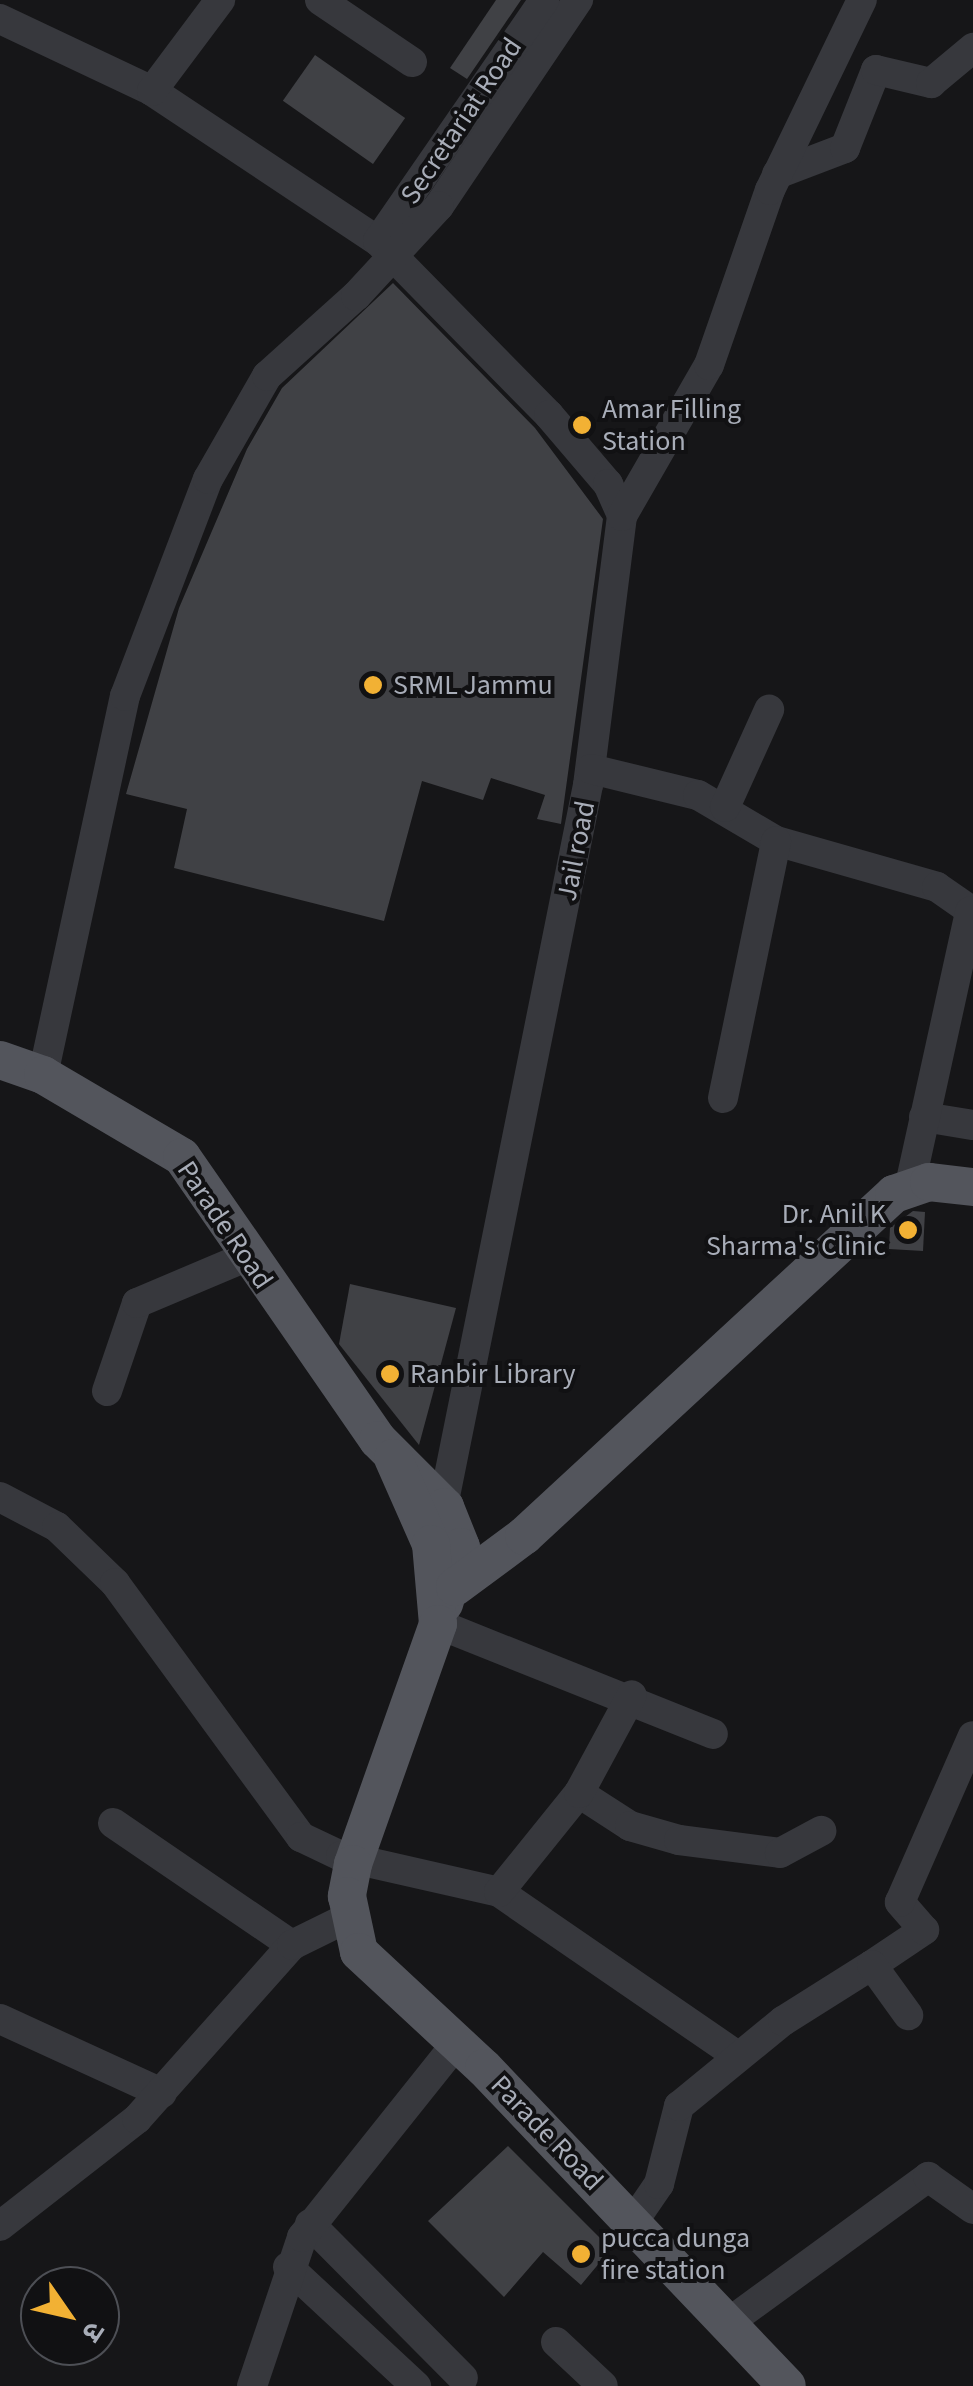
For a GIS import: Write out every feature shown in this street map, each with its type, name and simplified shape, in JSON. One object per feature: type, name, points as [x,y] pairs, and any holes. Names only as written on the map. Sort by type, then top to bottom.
[{"type":"main road","name":"Parade Road","points":[[0,1060],[43,1075],[182,1157],[393,1458],[432,1544],[444,1607]]},
{"type":"main road","points":[[444,1607],[910,1185],[973,1187]]},
{"type":"main road","points":[[393,1458],[445,1506]]},
{"type":"main road","name":"Parade Road","points":[[445,1506],[461,1547],[360,1853],[349,1917],[359,1952],[458,2044],[787,2386]]},
{"type":"main road","name":"Parade Road","points":[[360,1853],[361,1914],[382,1974]]},
{"type":"street","points":[[152,91],[220,0]]},
{"type":"street","points":[[320,0],[412,62]]},
{"type":"street","name":"Secretariat Road","points":[[378,241],[544,0]]},
{"type":"street","points":[[43,1075],[125,696],[201,496],[266,376],[356,296],[439,206],[578,0]]},
{"type":"street","points":[[0,19],[152,91],[378,241],[550,415],[622,516],[709,365],[777,174],[862,0]]},
{"type":"street","points":[[777,174],[845,148],[876,70],[931,83],[973,48]]},
{"type":"street","name":"Jail road","points":[[432,1544],[445,1506],[591,769],[622,516]]},
{"type":"street","points":[[725,806],[770,710]]},
{"type":"street","points":[[591,769],[725,806],[776,841],[937,887],[972,911],[959,1025],[924,1118],[910,1185]]},
{"type":"street","points":[[723,1098],[776,841]]},
{"type":"street","points":[[924,1118],[973,1125]]},
{"type":"street","points":[[107,1391],[137,1303],[248,1256]]},
{"type":"street","points":[[0,1498],[57,1527],[115,1583],[277,1815],[301,1837],[500,1892],[738,2056]]},
{"type":"street","points":[[444,1607],[713,1734]]},
{"type":"street","points":[[500,1892],[579,1793],[632,1696]]},
{"type":"street","points":[[633,2222],[658,2184],[679,2106],[738,2056],[924,1930],[900,1902],[973,1736]]},
{"type":"street","points":[[579,1793],[630,1826],[679,1840],[780,1853],[822,1831]]},
{"type":"street","points":[[112,1822],[292,1946]]},
{"type":"street","points":[[0,2226],[62,2186],[162,2094],[292,1946],[349,1917]]},
{"type":"street","points":[[872,1966],[908,2015]]},
{"type":"street","points":[[0,2018],[162,2094]]},
{"type":"street","points":[[252,2386],[288,2266],[310,2224],[458,2044]]},
{"type":"street","points":[[728,2323],[928,2177],[973,2209]]},
{"type":"street","points":[[310,2224],[463,2378]]},
{"type":"street","points":[[288,2266],[416,2386]]},
{"type":"street","points":[[556,2342],[603,2386]]},
{"type":"building","points":[[496,0],[521,0],[467,79],[450,68]]},
{"type":"building","points":[[315,55],[405,118],[373,164],[283,101]]},
{"type":"building","name":"SRML Jammu","points":[[393,283],[535,428],[603,519],[561,824],[537,819],[545,795],[491,778],[483,800],[422,781],[384,921],[174,868],[187,809],[126,794],[179,608],[247,449],[282,388]]},
{"type":"building","points":[[913,1211],[925,1212],[923,1251],[889,1249],[890,1228]]},
{"type":"building","name":"Ranbir Library","points":[[350,1284],[456,1308],[419,1445],[339,1344]]},
{"type":"building","points":[[508,2146],[611,2249],[581,2285],[543,2252],[504,2297],[428,2221]]},
{"type":"place","name":"Amar Filling Station","points":[[582,425]]},
{"type":"place","name":"SRML Jammu","points":[[373,685]]},
{"type":"place","name":"Dr. Anil K Sharma's Clinic","points":[[908,1230]]},
{"type":"place","name":"Ranbir Library","points":[[390,1374]]},
{"type":"place","name":"pucca dunga fire station","points":[[581,2254]]}]
